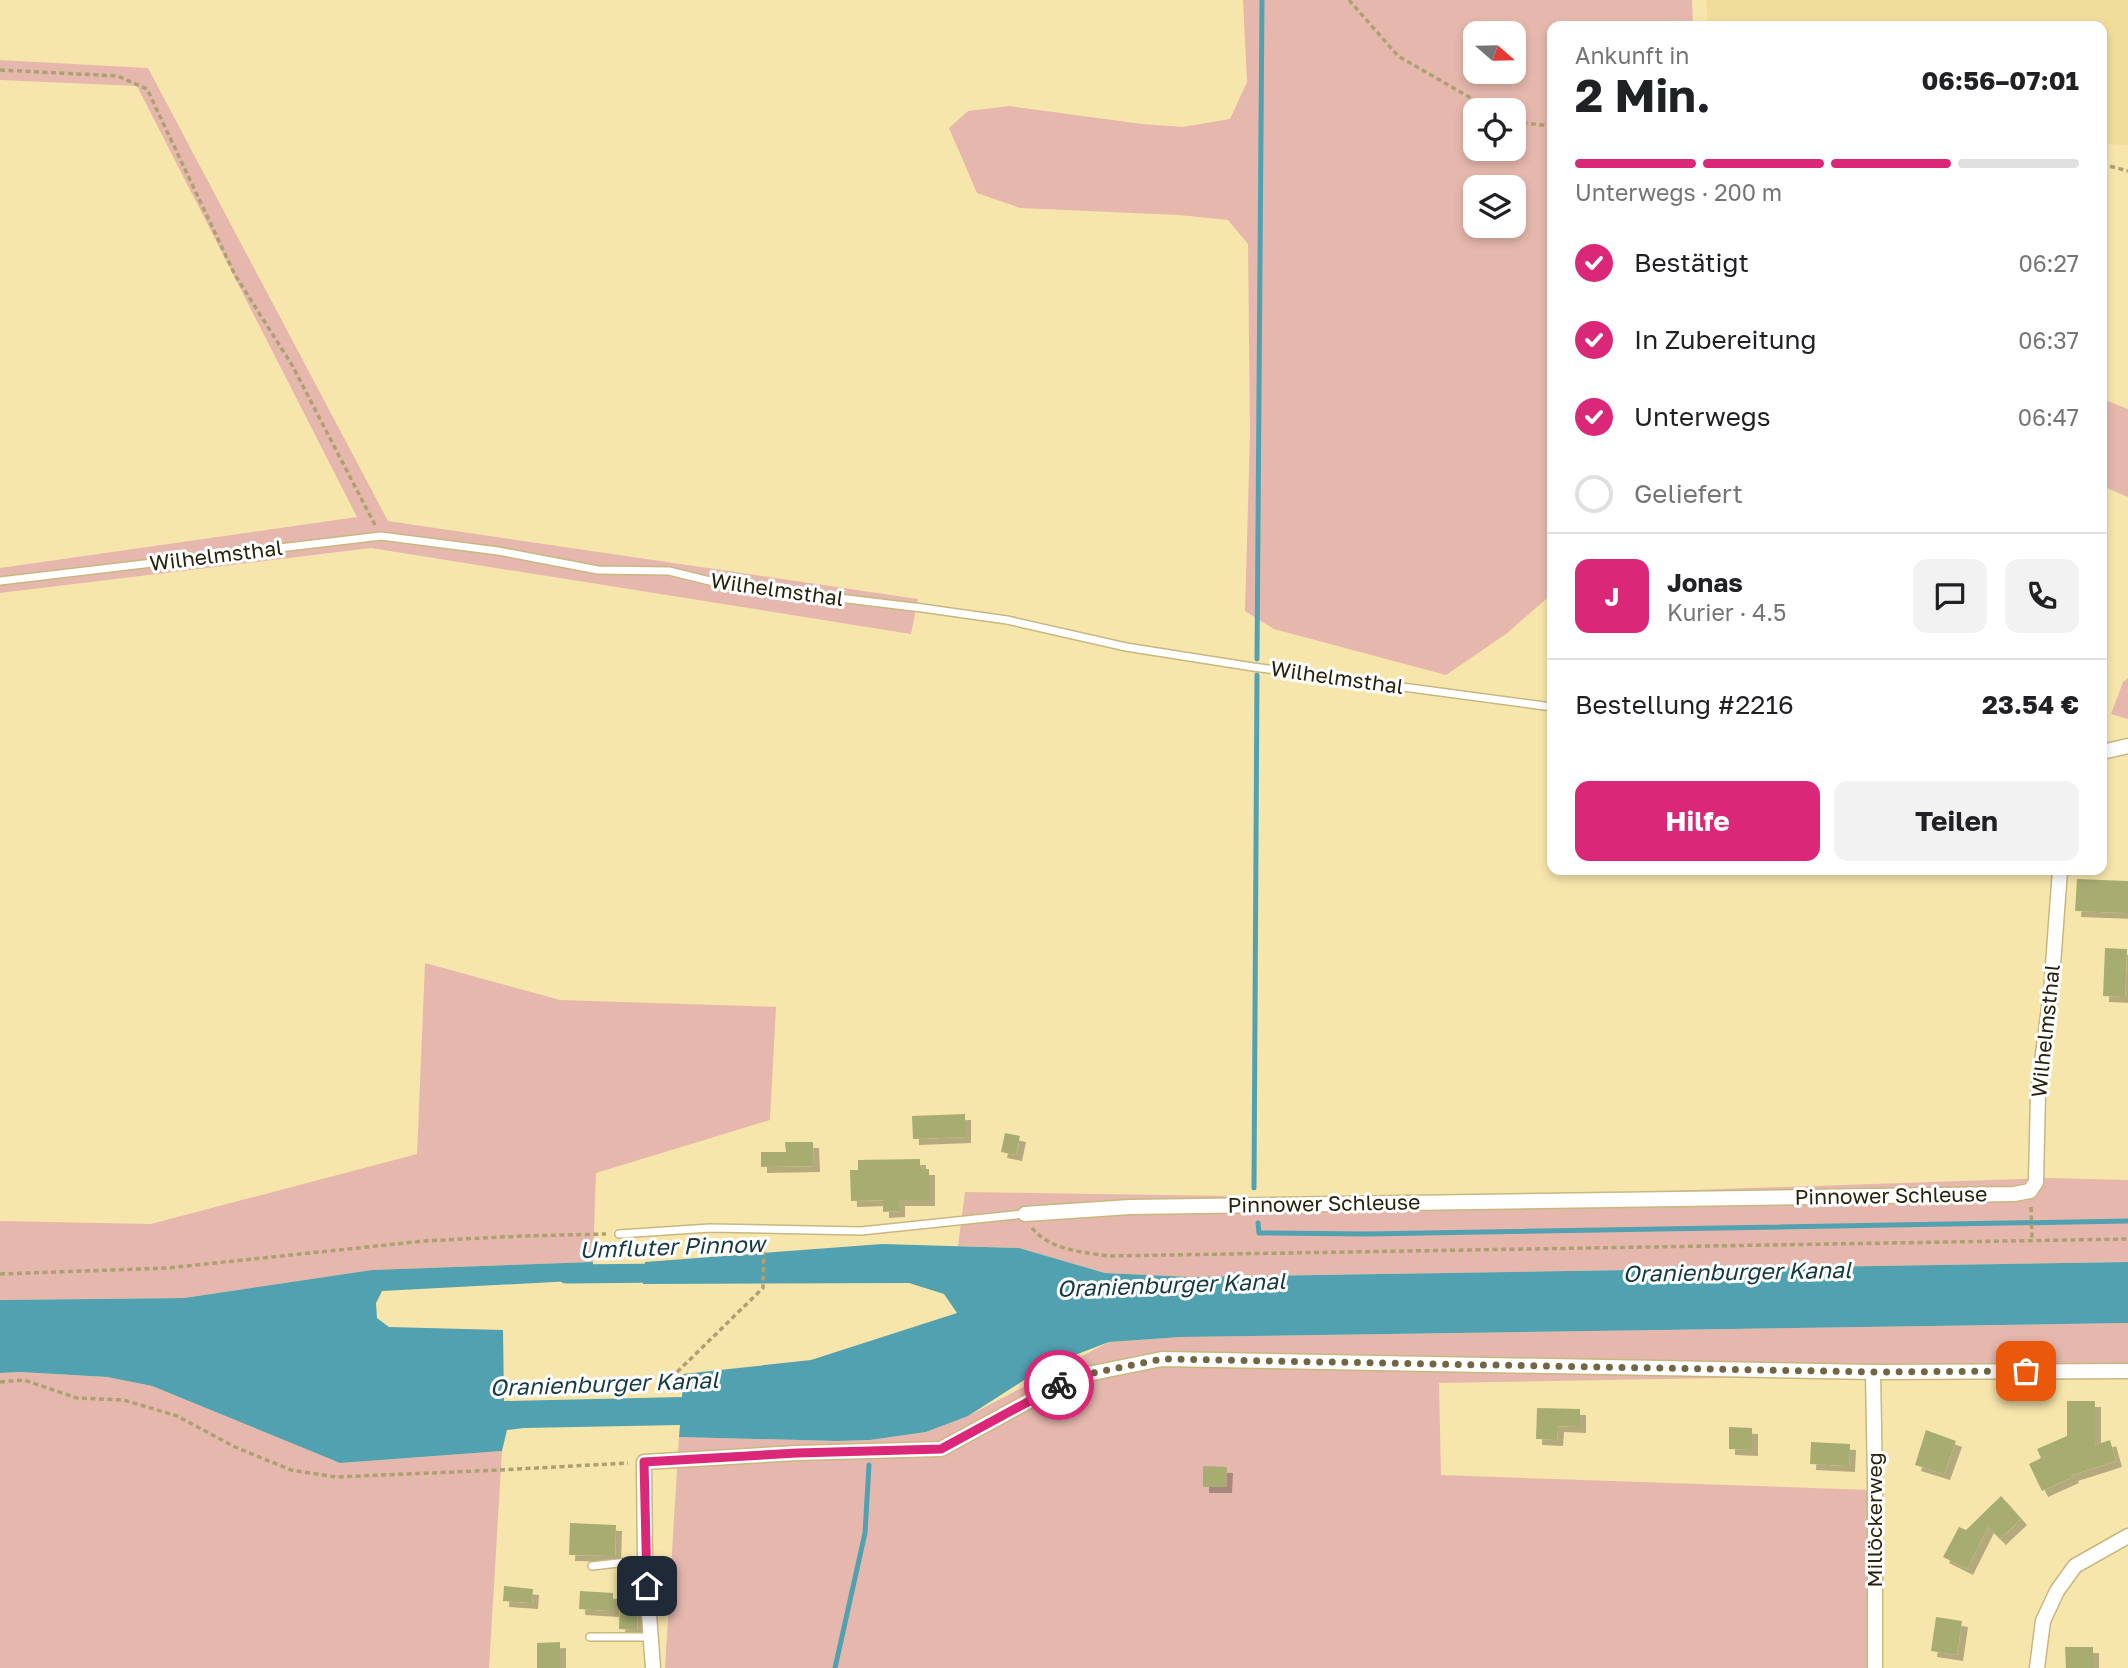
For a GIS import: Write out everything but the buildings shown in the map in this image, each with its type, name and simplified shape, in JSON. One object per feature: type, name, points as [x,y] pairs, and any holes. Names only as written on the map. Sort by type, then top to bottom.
[{"type":"street","points":[[2107,751],[2128,746]]},
{"type":"street","name":"Wilhelmsthal","points":[[2030,1191],[2036,1182],[2038,1093],[2051,992],[2060,875]]},
{"type":"street","name":"Pinnower Schleuse","points":[[1025,1214],[1130,1207],[1986,1195],[2030,1191]]},
{"type":"street","points":[[653,1668],[646,1560],[644,1462],[797,1453],[941,1449],[1073,1377],[1162,1359],[1873,1372],[2128,1371]]},
{"type":"street","name":"Millöckerweg","points":[[1873,1372],[1875,1668]]},
{"type":"street","points":[[2038,1668],[2043,1620],[2057,1591],[2075,1566],[2128,1536]]},
{"type":"lane","name":"Wilhelmsthal","points":[[0,581],[381,536],[498,551],[597,570],[669,571],[722,584],[1007,620],[1126,647],[1253,667],[1547,705]]},
{"type":"lane","name":"Pinnower Schleuse","points":[[619,1234],[710,1228],[860,1231],[1025,1214]]},
{"type":"lane","points":[[592,1566],[646,1560]]},
{"type":"lane","points":[[590,1637],[651,1637]]},
{"type":"path","points":[[1349,0],[1398,57],[1471,98]]},
{"type":"path","points":[[0,70],[118,76],[147,89],[234,275],[292,366],[381,536]]},
{"type":"path","points":[[1526,123],[1547,125]]},
{"type":"path","points":[[2107,165],[2128,171]]},
{"type":"path","points":[[2030,1191],[2032,1240]]},
{"type":"path","points":[[1025,1214],[1034,1231],[1046,1242],[1108,1256],[2128,1239]]},
{"type":"path","points":[[0,1274],[167,1268],[424,1241],[619,1234]]},
{"type":"path","points":[[671,1378],[763,1288],[764,1249]]},
{"type":"path","points":[[0,1382],[24,1380],[77,1398],[124,1401],[177,1416],[235,1447],[291,1470],[336,1477],[644,1462]]},
{"type":"shaded area","points":[[1243,0],[1692,0],[1693,21],[1547,21],[1547,598],[1506,634],[1446,675],[1274,629],[1245,611],[1250,434],[1248,244],[1228,220],[1179,215],[1020,208],[977,193],[949,128],[968,111],[1009,106],[1183,127],[1230,119],[1247,82]]},
{"type":"shaded area","points":[[1706,0],[2128,0],[2128,145],[2107,144],[2107,21],[1708,21]]},
{"type":"shaded area","points":[[0,60],[148,68],[388,521],[918,599],[911,634],[371,548],[0,593],[0,568],[357,517],[137,86],[0,80]]},
{"type":"shaded area","points":[[2107,401],[2128,409],[2128,497],[2107,488]]},
{"type":"shaded area","points":[[2128,678],[2128,719],[2111,714],[2123,682]]},
{"type":"shaded area","points":[[425,963],[560,1000],[776,1007],[770,1120],[596,1173],[593,1262],[372,1270],[184,1298],[0,1300],[0,1221],[151,1224],[417,1154]]},
{"type":"shaded area","points":[[2049,1178],[2128,1180],[2128,1262],[1191,1277],[1105,1273],[1019,1248],[958,1246],[965,1192],[1233,1196],[1278,1204]]},
{"type":"shaded area","points":[[2128,1323],[2128,1371],[1439,1383],[1441,1475],[1870,1490],[1873,1668],[665,1668],[679,1437],[837,1441],[870,1440],[926,1432],[968,1416],[1109,1342],[1181,1337]]},
{"type":"shaded area","points":[[0,1373],[107,1377],[152,1386],[340,1463],[502,1451],[489,1668],[0,1668]]},
{"type":"water","name":"Oranienburger Kanal","points":[[882,1244],[1019,1248],[1105,1273],[1191,1277],[2128,1262],[2128,1323],[1181,1337],[1109,1342],[1046,1366],[968,1416],[926,1432],[870,1440],[837,1441],[679,1437],[680,1425],[524,1428],[507,1430],[502,1451],[340,1463],[152,1386],[107,1377],[0,1373],[0,1300],[184,1298],[372,1270],[593,1262],[592,1280],[382,1291],[376,1303],[377,1318],[389,1327],[503,1330],[504,1401],[682,1397],[683,1374],[811,1360],[957,1313],[944,1294],[909,1283],[643,1284],[645,1262]]},
{"type":"waterway","points":[[1257,659],[1262,0]]},
{"type":"waterway","points":[[1254,1188],[1257,675]]},
{"type":"waterway","points":[[1258,1223],[1259,1233],[1367,1234],[2128,1221]]},
{"type":"waterway","name":"Umfluter Pinnow","points":[[566,1274],[669,1273]]},
{"type":"waterway","points":[[835,1668],[865,1533],[869,1465]]},
{"type":"way so far","points":[[1059,1385],[1073,1377],[1162,1359],[1873,1372],[2026,1371]]},
{"type":"route","points":[[647,1586],[644,1462],[797,1453],[941,1449],[1059,1385]]}]
